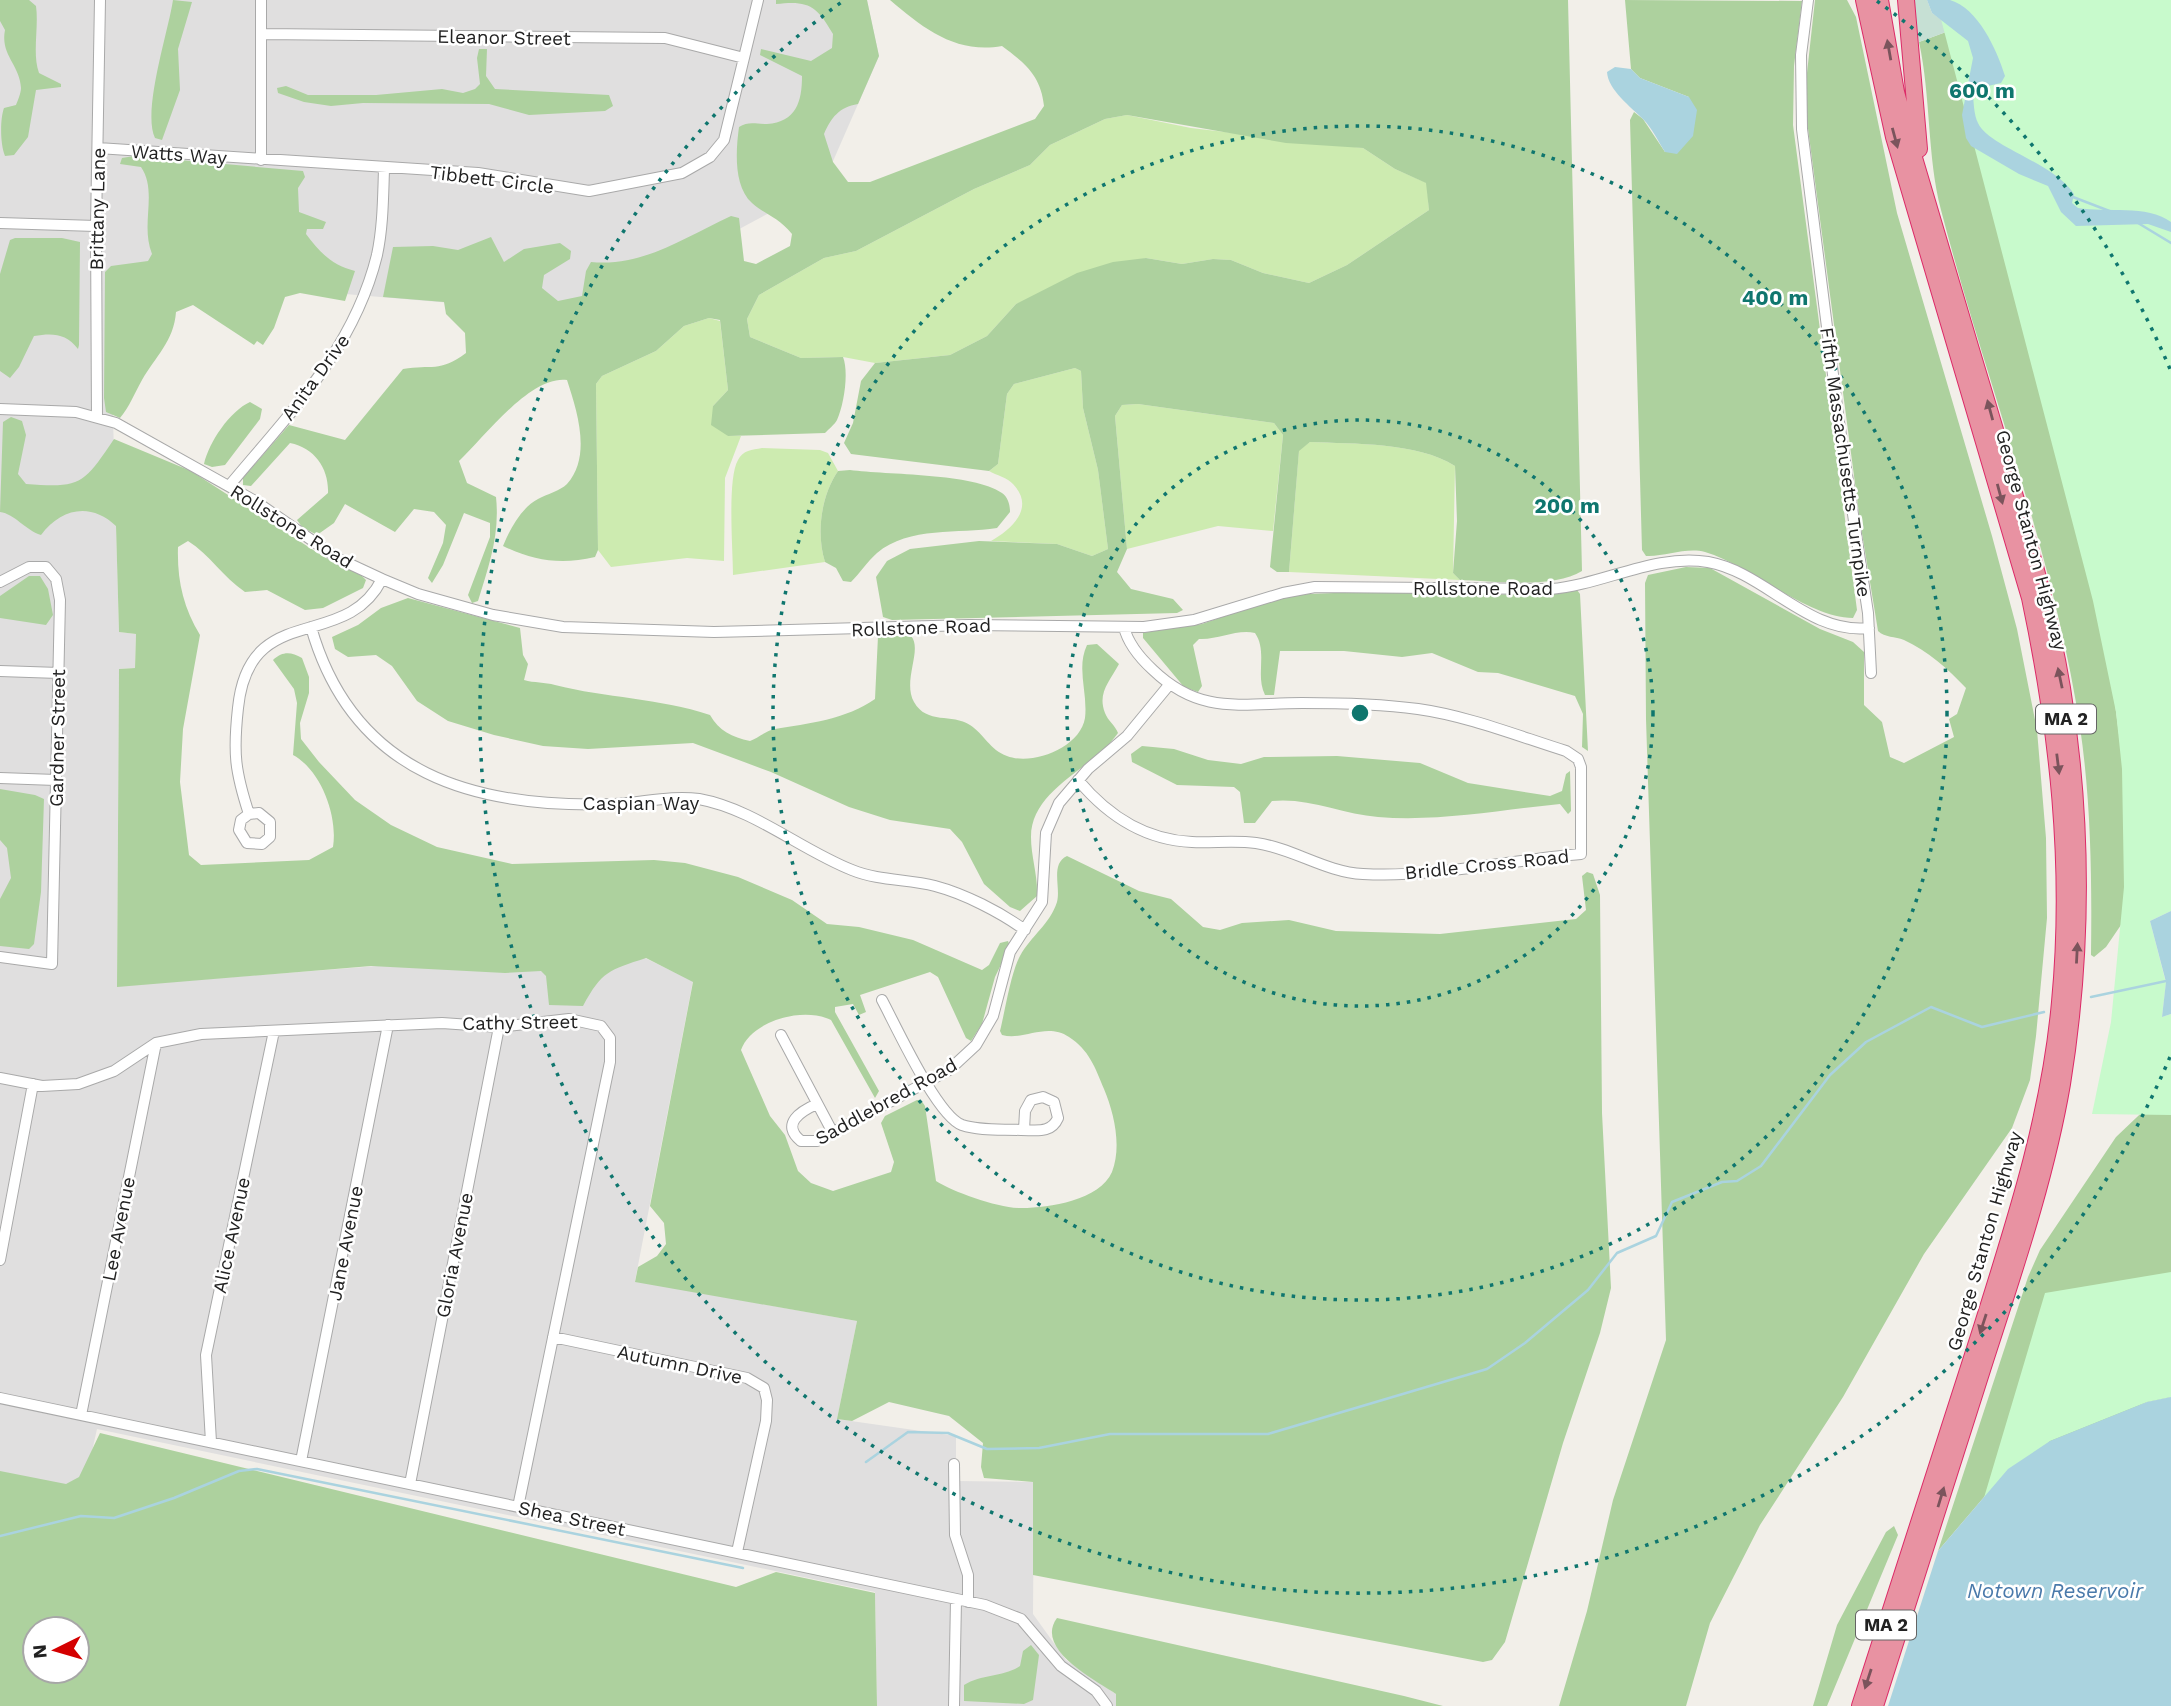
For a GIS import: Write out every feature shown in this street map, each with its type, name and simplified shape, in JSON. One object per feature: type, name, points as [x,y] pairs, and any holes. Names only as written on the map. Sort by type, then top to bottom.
[{"type":"highway","name":"George Stanton Highway","points":[[1860,1706],[2027,1184],[2054,1058],[2060,1002],[2065,881],[2059,766],[2043,658],[2030,598],[1894,137],[1864,0]]},
{"type":"highway","name":"George Stanton Highway","points":[[1875,1706],[2022,1243],[2045,1161],[2061,1088],[2078,952],[2076,828],[2062,685],[2022,517],[1896,92],[1880,0]]},
{"type":"highway","points":[[1906,0],[1922,186]]},
{"type":"street","name":"Brittany Lane","points":[[97,418],[96,226],[100,0]]},
{"type":"street","points":[[261,0],[261,160]]},
{"type":"street","name":"Tibbett Circle","points":[[261,160],[384,170],[478,173],[589,191],[682,173],[704,161],[721,146],[732,115],[758,0]]},
{"type":"street","name":"Fifth Massachusetts Turnpike","points":[[1808,0],[1801,55],[1802,130],[1869,628],[1871,673]]},
{"type":"street","name":"Eleanor Street","points":[[262,34],[665,38],[744,58]]},
{"type":"street","name":"Watts Way","points":[[98,148],[261,160]]},
{"type":"street","name":"Anita Drive","points":[[229,486],[319,378],[354,323],[377,254],[384,170]]},
{"type":"street","points":[[0,223],[96,226]]},
{"type":"street","name":"Rollstone Road","points":[[0,409],[76,412],[97,418],[160,446],[229,486],[339,559],[418,594],[493,615],[591,629],[785,631],[969,625],[1124,627],[1194,620],[1309,587],[1551,589],[1587,584],[1672,563],[1698,561],[1730,569],[1787,602],[1841,627],[1869,628]]},
{"type":"street","name":"Gardner Street","points":[[0,582],[35,566],[46,567],[54,575],[60,594],[52,964],[0,957]]},
{"type":"street","points":[[249,814],[234,760],[240,683],[250,662],[269,643],[329,622],[367,600],[382,579]]},
{"type":"street","name":"Caspian Way","points":[[312,627],[318,652],[335,689],[362,725],[386,749],[439,782],[485,796],[516,800],[614,804],[699,799],[749,818],[846,867],[880,878],[935,886],[1025,930]]},
{"type":"street","name":"Bridle Cross Road","points":[[1078,780],[1092,797],[1122,822],[1150,834],[1189,842],[1254,843],[1329,867],[1362,874],[1422,873],[1581,854],[1581,767],[1578,759],[1566,751],[1419,709],[1319,703],[1230,706],[1185,696],[1168,685],[1132,646],[1124,627]]},
{"type":"street","points":[[0,671],[59,673]]},
{"type":"street","name":"Saddlebred Road","points":[[817,1104],[795,1117],[793,1133],[801,1141],[811,1143],[834,1132],[927,1083],[962,1061],[986,1031],[997,1001],[1004,967],[1044,894],[1044,848],[1051,820],[1078,780],[1127,736],[1168,685]]},
{"type":"street","points":[[0,778],[57,780]]},
{"type":"street","points":[[882,1000],[942,1108],[960,1124],[1024,1130]]},
{"type":"street","name":"Cathy Street","points":[[0,1078],[33,1084],[69,1085],[94,1079],[156,1043],[192,1035],[442,1023],[499,1027],[579,1020],[601,1026],[610,1038],[610,1062],[518,1507]]},
{"type":"street","name":"Jane Avenue","points":[[302,1461],[388,1026]]},
{"type":"street","name":"Gloria Avenue","points":[[410,1484],[499,1027]]},
{"type":"street","name":"Alice Avenue","points":[[211,1442],[206,1355],[274,1031]]},
{"type":"street","points":[[780,1035],[834,1132]]},
{"type":"street","name":"Lee Avenue","points":[[81,1415],[156,1043]]},
{"type":"street","points":[[0,1260],[33,1084]]},
{"type":"street","name":"Autumn Drive","points":[[553,1337],[747,1378],[764,1388],[767,1400],[766,1421],[737,1552]]},
{"type":"street","name":"Shea Street","points":[[0,1398],[991,1607],[1021,1619],[1061,1666],[1096,1691],[1107,1706]]},
{"type":"street","points":[[954,1464],[955,1535],[968,1575],[968,1602]]},
{"type":"street","points":[[954,1706],[956,1600]]},
{"type":"shaded area","points":[[0,0],[867,0],[879,56],[823,184],[581,314],[109,274],[119,632],[136,634],[135,668],[119,669],[117,986],[622,947],[693,981],[635,1281],[857,1321],[837,1419],[956,1436],[956,1481],[1034,1482],[1033,1614],[1066,1660],[1116,1694],[1116,1706],[877,1706],[875,1592],[97,1429],[82,1496],[0,1472]]},
{"type":"green space","points":[[0,0],[29,0],[36,6],[36,57],[39,73],[61,84],[61,87],[36,90],[28,137],[14,155],[5,156],[1,138],[4,108],[16,105],[21,88],[5,46],[5,30],[0,21]]},
{"type":"green space","points":[[173,0],[192,2],[178,49],[180,90],[162,140],[155,138],[152,110],[157,71]]},
{"type":"green space","points":[[776,0],[867,0],[879,56],[858,104],[836,114],[824,134],[833,162],[848,182],[870,182],[1035,119],[1044,106],[1035,78],[1018,58],[1002,46],[985,48],[955,43],[915,21],[890,0],[1568,0],[1582,571],[1570,577],[1539,582],[1460,580],[1453,573],[1457,521],[1455,466],[1423,452],[1404,448],[1310,442],[1299,451],[1289,572],[1277,572],[1270,567],[1283,435],[1274,423],[1138,404],[1122,405],[1115,416],[1127,549],[1117,572],[1131,589],[1173,599],[1183,610],[1177,613],[892,620],[883,617],[876,577],[887,561],[910,549],[979,541],[1057,544],[1092,556],[1108,549],[1098,470],[1083,408],[1081,371],[1075,368],[1014,384],[1007,394],[998,464],[989,471],[851,454],[844,443],[853,423],[861,381],[875,363],[950,355],[987,336],[1016,304],[1077,273],[1113,262],[1146,258],[1182,264],[1213,259],[1231,260],[1263,273],[1309,283],[1347,265],[1429,210],[1426,183],[1395,169],[1363,148],[1286,143],[1127,115],[1105,119],[1050,145],[1030,165],[974,189],[856,251],[824,258],[759,295],[747,319],[750,337],[801,358],[843,357],[846,380],[842,406],[836,422],[825,433],[728,436],[711,425],[713,406],[728,390],[720,320],[709,318],[684,326],[656,351],[602,376],[596,384],[598,550],[595,557],[571,561],[548,560],[503,546],[521,513],[538,499],[567,484],[575,473],[581,447],[580,433],[567,380],[553,381],[523,397],[459,461],[467,483],[496,497],[493,550],[478,601],[472,603],[468,595],[490,537],[490,523],[464,513],[443,565],[432,583],[428,578],[443,543],[446,525],[434,512],[414,509],[395,532],[345,504],[334,523],[317,535],[302,527],[297,520],[328,493],[326,476],[313,455],[290,443],[251,486],[243,485],[243,478],[289,425],[345,440],[403,369],[442,366],[466,353],[465,333],[446,314],[444,302],[383,297],[393,247],[433,246],[458,250],[491,237],[504,262],[524,249],[560,243],[571,251],[570,259],[544,275],[542,288],[558,301],[582,296],[586,271],[591,262],[629,260],[646,255],[731,216],[739,218],[744,261],[756,264],[790,246],[792,234],[782,223],[752,203],[742,187],[737,156],[739,127],[749,123],[767,124],[785,119],[799,102],[802,76],[760,55],[761,49],[811,61],[832,48],[833,34],[822,17],[811,7],[797,3],[776,4]]},
{"type":"green space","points":[[1625,0],[1802,1],[1794,66],[1793,125],[1857,610],[1853,618],[1816,609],[1741,568],[1705,552],[1646,556],[1642,550],[1630,120],[1634,112],[1643,119],[1665,152],[1689,97],[1640,78],[1631,69]]},
{"type":"green space","points":[[1815,0],[1847,0],[1856,17],[1897,213],[2017,629],[2037,730],[2046,838],[2047,918],[2030,1080],[2012,1128],[1924,1254],[1843,1397],[1760,1525],[1710,1623],[1686,1706],[1559,1706],[1587,1611],[1613,1500],[1666,1340],[1646,719],[1645,583],[1648,575],[1686,567],[1710,568],[1820,629],[1853,642],[1864,652],[1864,705],[1882,722],[1890,757],[1904,763],[1954,737],[1949,719],[1957,714],[1966,688],[1945,667],[1921,649],[1878,631],[1860,521],[1807,121],[1806,82]]},
{"type":"green space","points":[[1912,0],[1927,0],[1932,13],[1954,29],[1919,42]]},
{"type":"green space","points":[[1936,0],[2171,0],[2171,911],[2150,921],[2166,983],[2162,1017],[2171,1014],[2171,1115],[2092,1114],[2111,1022],[2124,887],[2122,769],[2116,712],[2093,601]]},
{"type":"green space","points":[[1954,29],[2048,186],[2140,897],[2106,947],[2094,957],[2091,955],[2089,812],[2080,727],[2068,661],[2036,531],[1959,275],[1933,169],[1926,84],[1919,42]]},
{"type":"green space","points":[[479,49],[487,49],[486,76],[495,89],[609,95],[613,106],[605,111],[529,115],[489,104],[363,103],[331,106],[304,102],[278,93],[277,88],[286,86],[308,95],[376,95],[442,89],[463,93],[480,84],[477,58]]},
{"type":"green space","points":[[1127,115],[1191,128],[1363,148],[1395,169],[1427,183],[1429,210],[1347,265],[1309,283],[1263,273],[1231,260],[1213,259],[1182,264],[1146,258],[1016,304],[987,336],[950,355],[875,363],[843,357],[801,358],[750,337],[747,319],[759,295],[824,258],[856,251],[974,189],[1030,165],[1050,145],[1105,119]]},
{"type":"green space","points":[[134,156],[303,171],[305,177],[298,188],[299,212],[326,222],[323,229],[307,229],[306,234],[327,257],[355,271],[345,301],[300,293],[285,297],[274,328],[263,345],[257,341],[254,345],[193,305],[176,312],[168,340],[120,418],[106,412],[104,398],[105,272],[111,266],[148,261],[152,254],[148,231],[149,198],[146,177],[141,167],[120,164],[122,158]]},
{"type":"green space","points":[[62,238],[80,242],[79,345],[78,349],[69,340],[58,335],[34,336],[19,367],[10,378],[0,371],[0,274],[10,240]]},
{"type":"green space","points":[[709,318],[720,321],[728,390],[713,406],[728,436],[741,436],[725,478],[724,561],[687,558],[611,567],[598,550],[596,384],[602,376],[656,351],[684,326]]},
{"type":"green space","points":[[1075,368],[1081,371],[1083,408],[1098,470],[1108,549],[1092,556],[1057,544],[991,541],[1013,524],[1021,510],[1022,501],[1013,484],[989,471],[998,464],[1007,394],[1014,384]]},
{"type":"green space","points":[[250,402],[262,409],[260,419],[225,465],[212,467],[204,464],[210,446],[221,428],[235,412]]},
{"type":"green space","points":[[1138,404],[1274,423],[1283,435],[1273,531],[1218,526],[1127,549],[1115,416],[1122,405]]},
{"type":"green space","points":[[11,417],[22,421],[26,435],[18,474],[26,484],[59,485],[79,480],[95,466],[114,439],[191,471],[324,557],[359,573],[366,580],[363,588],[323,608],[305,610],[267,590],[245,592],[188,541],[178,547],[182,593],[200,635],[183,729],[180,782],[189,855],[201,865],[309,860],[333,847],[333,822],[325,795],[312,771],[293,755],[297,703],[294,689],[273,660],[280,655],[291,654],[302,658],[309,677],[309,693],[300,723],[301,739],[355,800],[391,825],[437,847],[512,864],[654,860],[685,863],[738,877],[792,900],[827,924],[859,927],[913,940],[982,970],[989,965],[1000,943],[1008,941],[1010,946],[995,977],[982,1024],[971,1041],[966,1038],[938,977],[930,972],[860,995],[866,1012],[859,1015],[853,1004],[835,1007],[835,1012],[879,1091],[875,1098],[831,1020],[807,1015],[779,1019],[755,1031],[747,1040],[741,1050],[770,1116],[785,1135],[798,1171],[811,1183],[833,1191],[891,1172],[894,1162],[881,1123],[885,1116],[917,1100],[921,1100],[925,1106],[936,1181],[954,1190],[1002,1206],[1033,1208],[1085,1196],[1106,1182],[1115,1162],[1116,1130],[1108,1098],[1086,1053],[1076,1042],[1060,1033],[1043,1031],[1010,1036],[1002,1035],[1000,1031],[1017,963],[1024,949],[1054,910],[1058,896],[1057,870],[1067,856],[1139,891],[1171,899],[1203,927],[1220,930],[1242,923],[1289,920],[1336,931],[1440,934],[1576,919],[1586,910],[1582,876],[1587,872],[1593,874],[1600,895],[1602,1113],[1611,1288],[1600,1333],[1563,1443],[1505,1642],[1492,1660],[1483,1662],[1033,1575],[1033,1482],[984,1478],[981,1467],[983,1443],[949,1416],[889,1402],[852,1421],[837,1419],[857,1321],[635,1282],[638,1267],[657,1256],[666,1244],[664,1223],[650,1206],[693,982],[646,958],[608,973],[596,985],[583,1006],[549,1005],[546,976],[541,971],[505,973],[371,966],[117,987],[119,669],[135,668],[136,634],[119,632],[116,526],[97,513],[77,511],[58,519],[41,535],[0,512],[3,422]]},
{"type":"green space","points":[[1310,442],[1404,448],[1440,458],[1455,466],[1453,573],[1460,580],[1289,572],[1299,450]]},
{"type":"green space","points":[[762,448],[820,450],[828,453],[838,471],[824,503],[822,515],[821,539],[825,562],[733,575],[732,498],[735,469],[742,454]]},
{"type":"green space","points":[[838,471],[951,478],[989,486],[1006,497],[1010,512],[997,528],[919,535],[890,544],[877,553],[851,582],[843,581],[836,568],[825,562],[821,527],[824,503],[832,481]]},
{"type":"green space","points":[[29,576],[40,576],[48,589],[53,615],[46,625],[0,618],[0,596]]},
{"type":"green space","points":[[1577,590],[1580,594],[1588,751],[1582,747],[1583,714],[1575,696],[1498,673],[1478,672],[1432,653],[1402,657],[1344,651],[1280,651],[1274,695],[1265,695],[1261,680],[1261,648],[1255,633],[1241,632],[1199,639],[1193,645],[1202,686],[1198,692],[1184,687],[1143,638],[1143,632],[1202,624],[1284,595],[1384,591],[1528,595]]},
{"type":"green space","points":[[408,598],[520,628],[523,655],[528,664],[524,680],[691,709],[710,715],[727,733],[750,741],[772,730],[839,716],[875,699],[878,636],[911,636],[915,649],[910,685],[914,702],[919,709],[926,714],[970,725],[996,750],[1007,756],[1041,756],[1065,746],[1081,729],[1085,718],[1082,663],[1087,645],[1097,644],[1119,664],[1106,687],[1103,699],[1105,713],[1118,733],[1041,806],[1034,820],[1031,837],[1037,896],[1020,911],[1010,907],[984,884],[962,842],[950,829],[890,820],[849,807],[771,772],[693,743],[588,749],[543,746],[448,721],[417,701],[392,666],[376,655],[348,657],[335,649],[332,637],[358,625],[381,608]]},
{"type":"green space","points":[[1142,746],[1174,749],[1208,760],[1241,764],[1264,757],[1337,756],[1420,763],[1468,783],[1550,796],[1562,791],[1566,774],[1570,771],[1571,811],[1568,814],[1560,804],[1446,817],[1401,818],[1365,815],[1285,800],[1272,801],[1255,823],[1244,823],[1240,792],[1234,787],[1177,785],[1132,762],[1131,754]]},
{"type":"green space","points":[[0,789],[44,799],[41,892],[34,944],[29,949],[0,946],[0,899],[11,878],[7,848],[0,840]]},
{"type":"green space","points":[[2171,1077],[2171,1397],[2147,1402],[2008,1469],[1938,1551],[2028,1277],[2040,1250],[2116,1137],[2157,1098]]},
{"type":"green space","points":[[2171,1272],[2171,1397],[2147,1402],[2050,1441],[1983,1501],[2045,1293]]},
{"type":"green space","points":[[100,1433],[736,1587],[776,1572],[875,1593],[877,1706],[0,1706],[0,1471],[66,1484],[79,1477]]},
{"type":"green space","points":[[1894,1526],[1898,1535],[1827,1706],[1813,1706],[1837,1625],[1886,1532]]},
{"type":"green space","points":[[1057,1618],[1443,1706],[1116,1706],[1116,1694],[1082,1672],[1060,1652],[1052,1630]]},
{"type":"green space","points":[[1031,1645],[1039,1655],[1033,1700],[1024,1704],[964,1701],[964,1685],[1014,1670],[1020,1666],[1023,1651]]},
{"type":"water","points":[[1927,0],[1950,0],[1960,4],[1978,21],[1997,54],[2005,76],[2001,83],[1979,88],[1973,96],[1977,120],[1984,132],[2052,173],[2074,194],[2072,203],[2078,208],[2150,213],[2171,222],[2171,232],[2148,224],[2076,226],[2061,212],[2048,186],[2019,174],[1971,146],[1966,138],[1962,115],[1973,58],[1968,41],[1932,13]]},
{"type":"water","points":[[1615,67],[1631,69],[1640,78],[1689,97],[1697,110],[1693,136],[1677,154],[1665,152],[1652,130],[1611,85],[1607,72]]},
{"type":"water","points":[[2171,911],[2171,1014],[2162,1017],[2166,982],[2150,921]]},
{"type":"water","name":"Notown Reservoir","points":[[2171,1397],[2171,1706],[1888,1706],[1938,1551],[2008,1469],[2050,1441],[2147,1402]]},
{"type":"waterway","points":[[2073,197],[2112,212]]},
{"type":"waterway","points":[[2138,223],[2171,243]]},
{"type":"waterway","points":[[2091,997],[2171,980]]},
{"type":"waterway","points":[[866,1462],[908,1432],[948,1433],[987,1449],[1039,1448],[1110,1434],[1268,1434],[1487,1369],[1525,1343],[1588,1290],[1617,1253],[1656,1236],[1672,1202],[1722,1182],[1737,1181],[1761,1166],[1830,1075],[1866,1042],[1931,1007],[1982,1027],[2044,1012]]},
{"type":"waterway","points":[[0,1536],[81,1516],[114,1518],[174,1498],[239,1471],[257,1469],[743,1568]]}]
